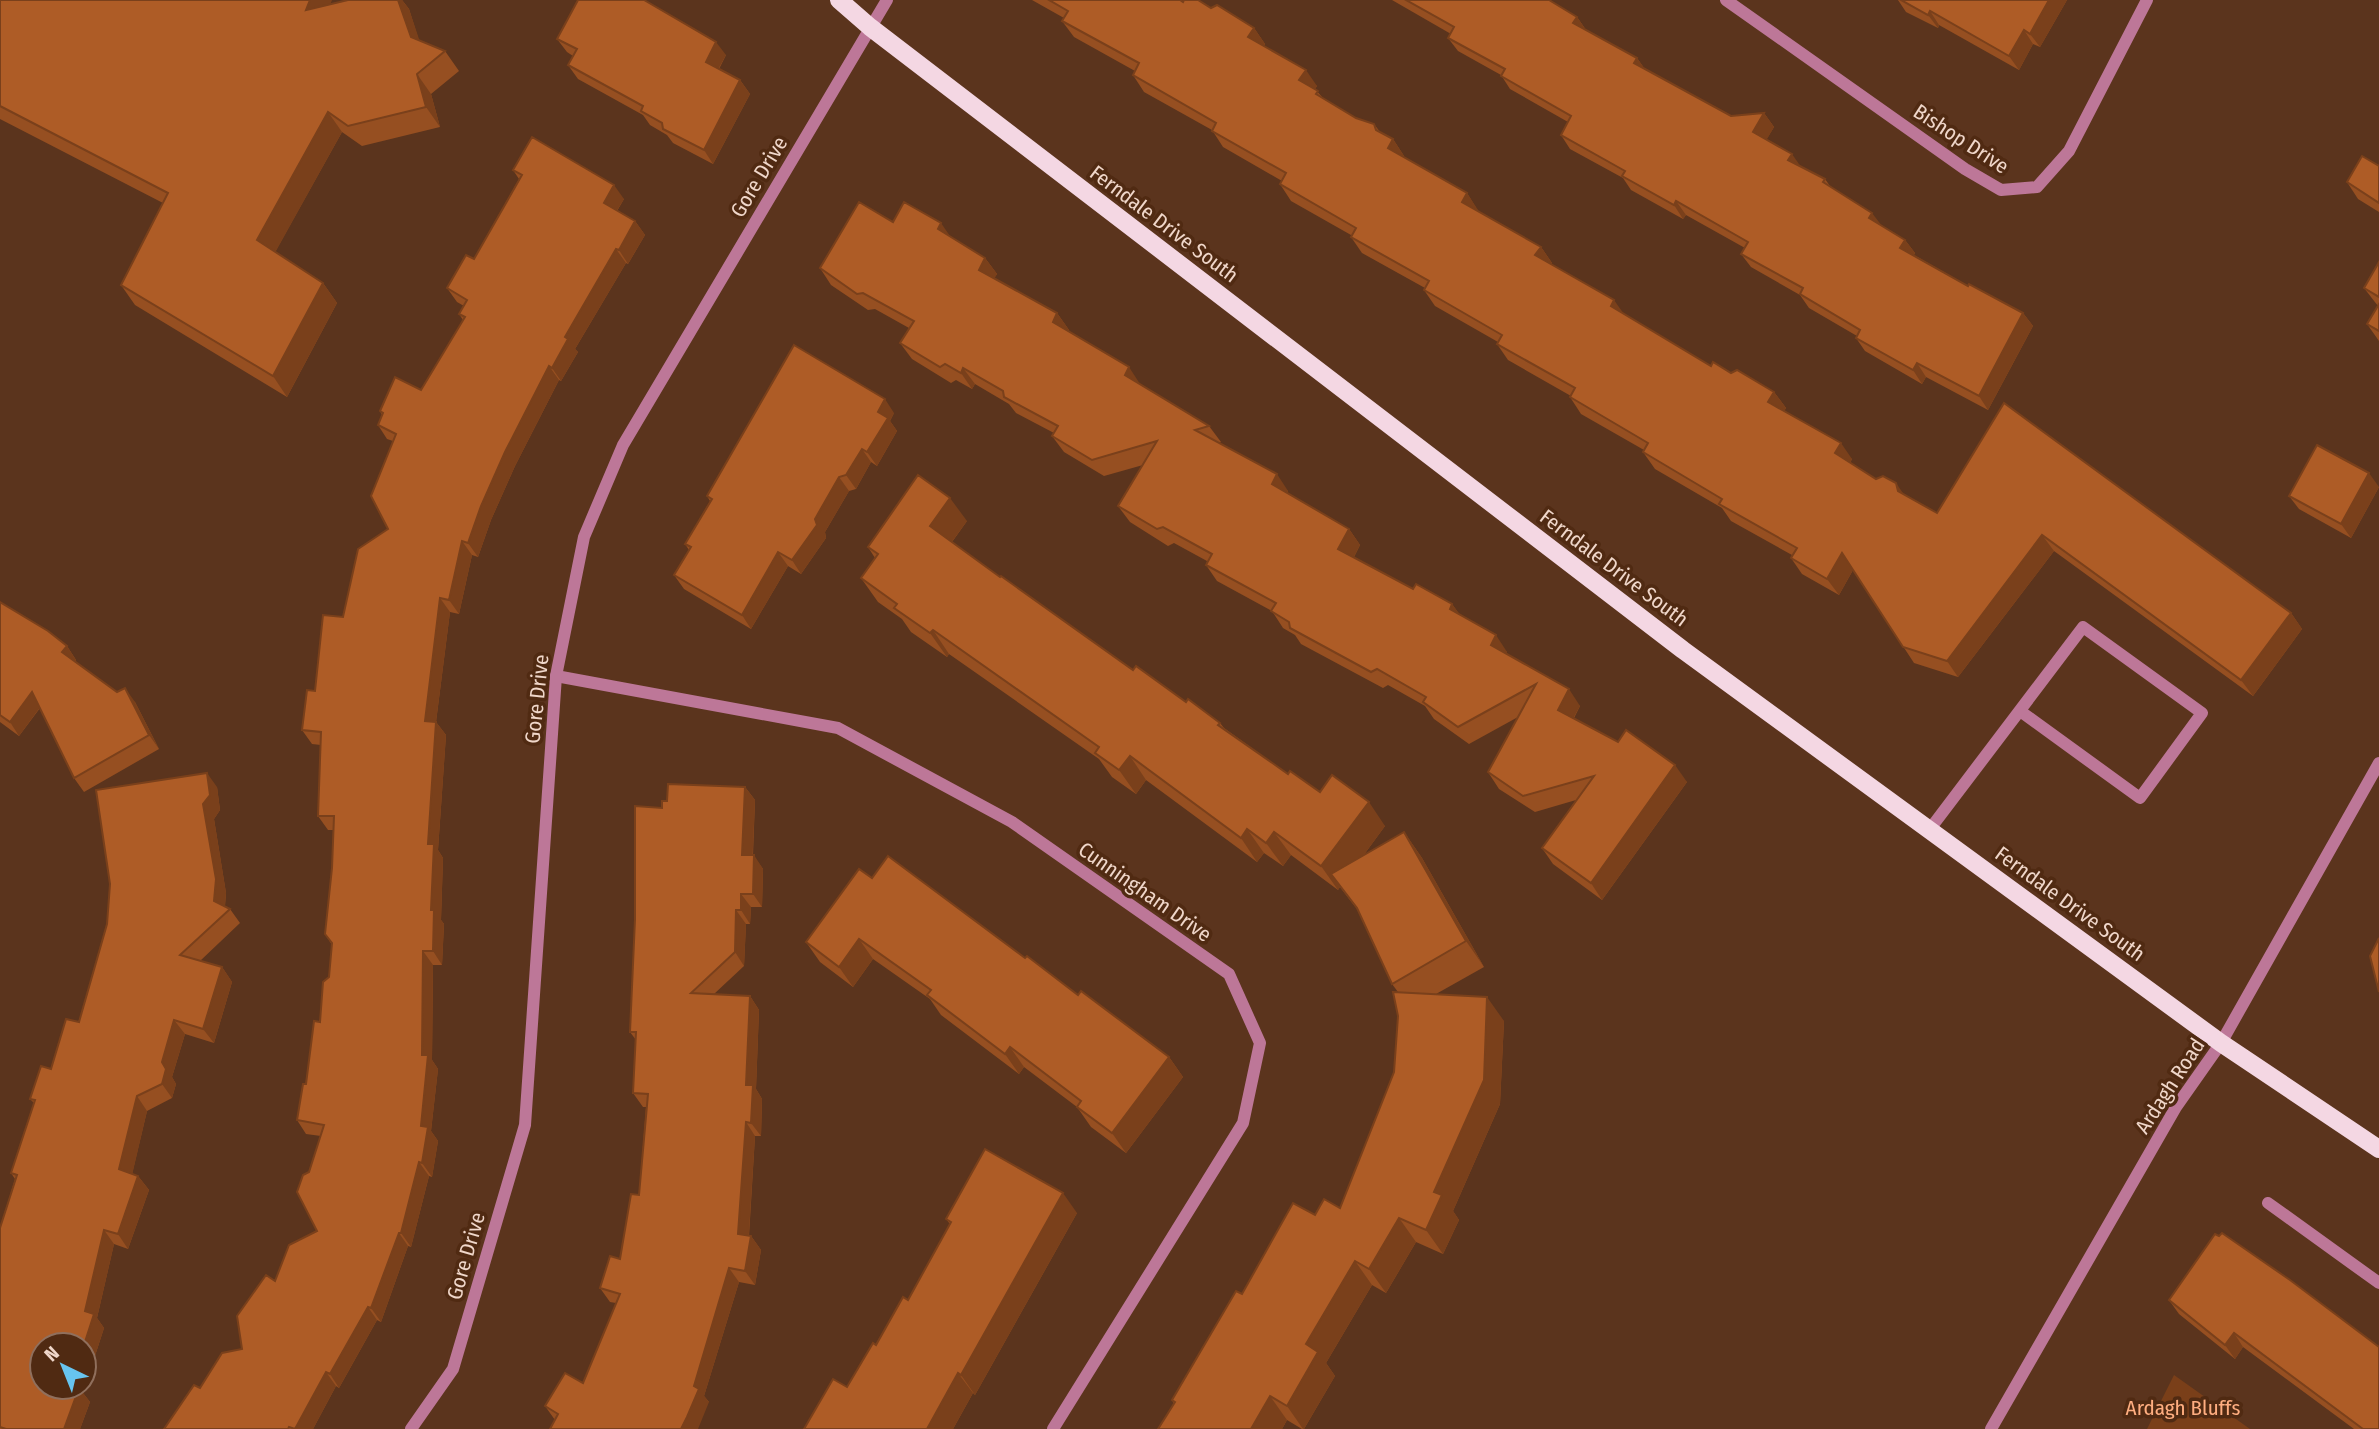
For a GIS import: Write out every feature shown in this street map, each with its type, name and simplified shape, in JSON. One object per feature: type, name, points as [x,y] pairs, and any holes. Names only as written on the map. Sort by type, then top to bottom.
[{"type":"main road","name":"Ferndale Drive South","points":[[839,0],[870,27],[1683,650],[2221,1043],[2379,1149]]},
{"type":"street","name":"Gore Drive","points":[[411,1429],[453,1368],[525,1125],[556,676],[584,537],[623,445],[887,0]]},
{"type":"street","name":"Bishop Drive","points":[[1726,0],[1965,169],[2001,190],[2037,187],[2069,150],[2147,0]]},
{"type":"street","points":[[1930,829],[2082,627],[2202,713],[2140,798],[2021,711]]},
{"type":"street","name":"Cunningham Drive","points":[[556,676],[838,728],[1012,822],[1229,974],[1260,1043],[1243,1123],[1054,1429]]},
{"type":"street","name":"Ardagh Road","points":[[1991,1429],[2176,1107],[2221,1043],[2379,763]]},
{"type":"street","points":[[2268,1203],[2379,1283]]},
{"type":"green space","name":"Ardagh Bluffs","points":[[2174,1375],[2250,1429],[2147,1429]]},
{"type":"building","points":[[0,0],[310,0],[306,10],[348,0],[398,0],[411,37],[445,51],[417,74],[426,107],[348,126],[328,112],[257,240],[323,283],[273,376],[121,285],[168,193],[0,106]]},
{"type":"building","points":[[578,0],[644,0],[716,42],[706,62],[740,80],[704,150],[663,129],[662,123],[641,111],[643,106],[568,65],[577,49],[557,39]]},
{"type":"building","points":[[1049,0],[1198,0],[1211,8],[1217,5],[1254,28],[1248,37],[1306,70],[1299,80],[1318,91],[1316,94],[1356,118],[1374,124],[1376,130],[1393,139],[1388,148],[1467,193],[1462,202],[1541,247],[1535,255],[1614,300],[1611,306],[1711,366],[1713,362],[1731,373],[1737,370],[1774,392],[1768,402],[1841,443],[1835,453],[1876,479],[1883,476],[1896,483],[1898,491],[1937,513],[2004,403],[2291,613],[2241,680],[2042,535],[1947,661],[1903,647],[1842,553],[1827,579],[1791,558],[1797,548],[1719,504],[1722,499],[1643,452],[1648,443],[1570,397],[1575,388],[1497,344],[1502,335],[1424,290],[1429,281],[1351,237],[1356,228],[1280,184],[1286,173],[1212,131],[1216,123],[1133,75],[1139,63],[1062,21],[1068,11]]},
{"type":"building","points":[[1406,0],[1549,0],[1577,17],[1573,23],[1637,58],[1634,63],[1731,116],[1764,113],[1753,132],[1792,154],[1788,160],[1825,179],[1823,182],[1872,213],[1869,218],[1905,240],[1900,248],[2023,313],[1979,396],[1917,363],[1913,370],[1856,338],[1860,330],[1800,294],[1803,288],[1741,254],[1748,242],[1676,201],[1674,205],[1622,176],[1625,171],[1561,135],[1571,116],[1501,76],[1505,69],[1448,38],[1454,27]]},
{"type":"building","points":[[1901,0],[2049,0],[2030,34],[2024,30],[2009,56],[1930,11],[1928,15]]},
{"type":"building","points":[[532,137],[614,185],[604,203],[635,221],[565,337],[568,339],[552,368],[549,366],[505,452],[468,543],[462,541],[449,600],[440,598],[425,721],[436,722],[428,844],[434,844],[431,910],[434,910],[433,951],[423,951],[422,1055],[428,1055],[421,1126],[428,1127],[422,1163],[419,1162],[401,1233],[371,1308],[368,1307],[330,1374],[326,1372],[295,1429],[164,1429],[194,1385],[200,1388],[222,1353],[242,1349],[237,1316],[266,1275],[275,1281],[289,1245],[317,1231],[297,1192],[303,1175],[309,1172],[324,1125],[297,1120],[303,1084],[306,1084],[314,1021],[320,1022],[323,982],[329,977],[332,943],[325,934],[334,816],[318,816],[321,732],[302,730],[307,690],[315,691],[323,615],[343,617],[358,549],[388,529],[371,496],[396,434],[378,425],[383,413],[380,411],[395,377],[421,390],[465,317],[459,314],[467,300],[447,288],[466,255],[474,259],[522,175],[513,170]]},
{"type":"building","points":[[2362,156],[2379,166],[2379,203],[2347,182]]},
{"type":"building","points":[[859,202],[893,222],[904,202],[941,223],[938,229],[985,258],[979,270],[1057,313],[1053,322],[1129,367],[1125,375],[1209,426],[1195,430],[1277,474],[1272,484],[1349,529],[1338,549],[1413,589],[1416,584],[1452,604],[1450,609],[1496,635],[1491,645],[1569,689],[1558,710],[1618,742],[1626,730],[1675,765],[1591,883],[1542,848],[1594,776],[1523,796],[1488,772],[1536,684],[1458,727],[1423,702],[1426,697],[1377,669],[1371,672],[1290,628],[1289,622],[1271,611],[1276,603],[1206,565],[1212,554],[1163,527],[1157,529],[1118,506],[1157,441],[1092,460],[1052,436],[1058,426],[1004,397],[1003,391],[963,368],[961,373],[945,364],[940,367],[900,343],[914,321],[863,293],[857,294],[820,268]]},
{"type":"building","points":[[2379,262],[2379,297],[2364,288]]},
{"type":"building","points":[[2379,304],[2379,331],[2367,324]]},
{"type":"building","points":[[794,345],[885,399],[878,412],[888,418],[867,452],[862,449],[846,475],[839,477],[815,519],[817,525],[792,560],[778,552],[742,615],[674,575],[691,547],[685,544],[712,499],[707,496]]},
{"type":"building","points":[[2317,445],[2369,473],[2341,524],[2289,496]]},
{"type":"building","points":[[918,475],[950,498],[930,526],[1000,577],[1133,670],[1136,666],[1186,702],[1188,699],[1220,723],[1218,725],[1288,774],[1290,771],[1320,792],[1332,775],[1369,802],[1321,866],[1274,832],[1266,843],[1247,829],[1241,838],[1130,756],[1119,770],[1095,753],[1099,747],[933,630],[930,633],[894,608],[897,604],[861,578],[878,554],[868,547]]},
{"type":"building","points":[[0,602],[48,631],[67,646],[62,652],[117,692],[125,688],[149,735],[74,778],[32,692],[10,722],[0,715]]},
{"type":"building","points":[[207,773],[210,795],[203,804],[216,879],[214,901],[230,909],[180,955],[222,967],[203,1029],[174,1020],[162,1062],[166,1069],[162,1084],[137,1096],[119,1169],[138,1176],[118,1234],[104,1230],[85,1311],[94,1314],[89,1331],[28,1331],[28,1401],[74,1401],[64,1429],[6,1429],[0,1427],[0,1228],[17,1175],[11,1173],[35,1100],[30,1099],[41,1066],[51,1069],[66,1019],[79,1022],[107,924],[110,884],[96,790]]},
{"type":"building","points":[[668,784],[745,787],[742,855],[754,855],[753,894],[741,894],[741,910],[736,910],[735,952],[691,993],[750,996],[746,1085],[753,1085],[751,1123],[746,1122],[738,1234],[751,1236],[745,1271],[729,1268],[694,1386],[699,1389],[681,1429],[550,1429],[558,1414],[545,1406],[565,1373],[583,1383],[620,1294],[600,1288],[610,1256],[620,1259],[631,1194],[639,1195],[648,1094],[633,1093],[636,1032],[630,1032],[635,919],[635,806],[662,808],[662,801],[667,801]]},
{"type":"building","points":[[1404,832],[1466,941],[1392,984],[1357,908],[1331,874]]},
{"type":"building","points":[[888,856],[1025,958],[1027,956],[1078,995],[1081,991],[1169,1057],[1112,1133],[1077,1107],[1081,1101],[1010,1047],[1005,1054],[927,995],[931,990],[859,939],[839,967],[806,942],[859,869],[872,878]]},
{"type":"building","points":[[2379,938],[2379,992],[2370,956]]},
{"type":"building","points":[[1393,992],[1487,997],[1484,1080],[1434,1192],[1442,1195],[1426,1230],[1399,1218],[1369,1269],[1355,1261],[1306,1344],[1318,1352],[1287,1406],[1270,1396],[1251,1429],[1158,1429],[1236,1291],[1242,1294],[1293,1203],[1315,1215],[1324,1199],[1340,1208],[1394,1072],[1398,1016]]},
{"type":"building","points":[[985,1149],[1063,1193],[961,1375],[958,1373],[927,1429],[804,1429],[833,1379],[847,1387],[873,1343],[876,1345],[903,1297],[908,1300],[951,1222],[946,1219]]},
{"type":"building","points":[[2222,1233],[2379,1347],[2379,1429],[2363,1429],[2234,1333],[2225,1345],[2169,1300],[2215,1234],[2219,1236]]}]
